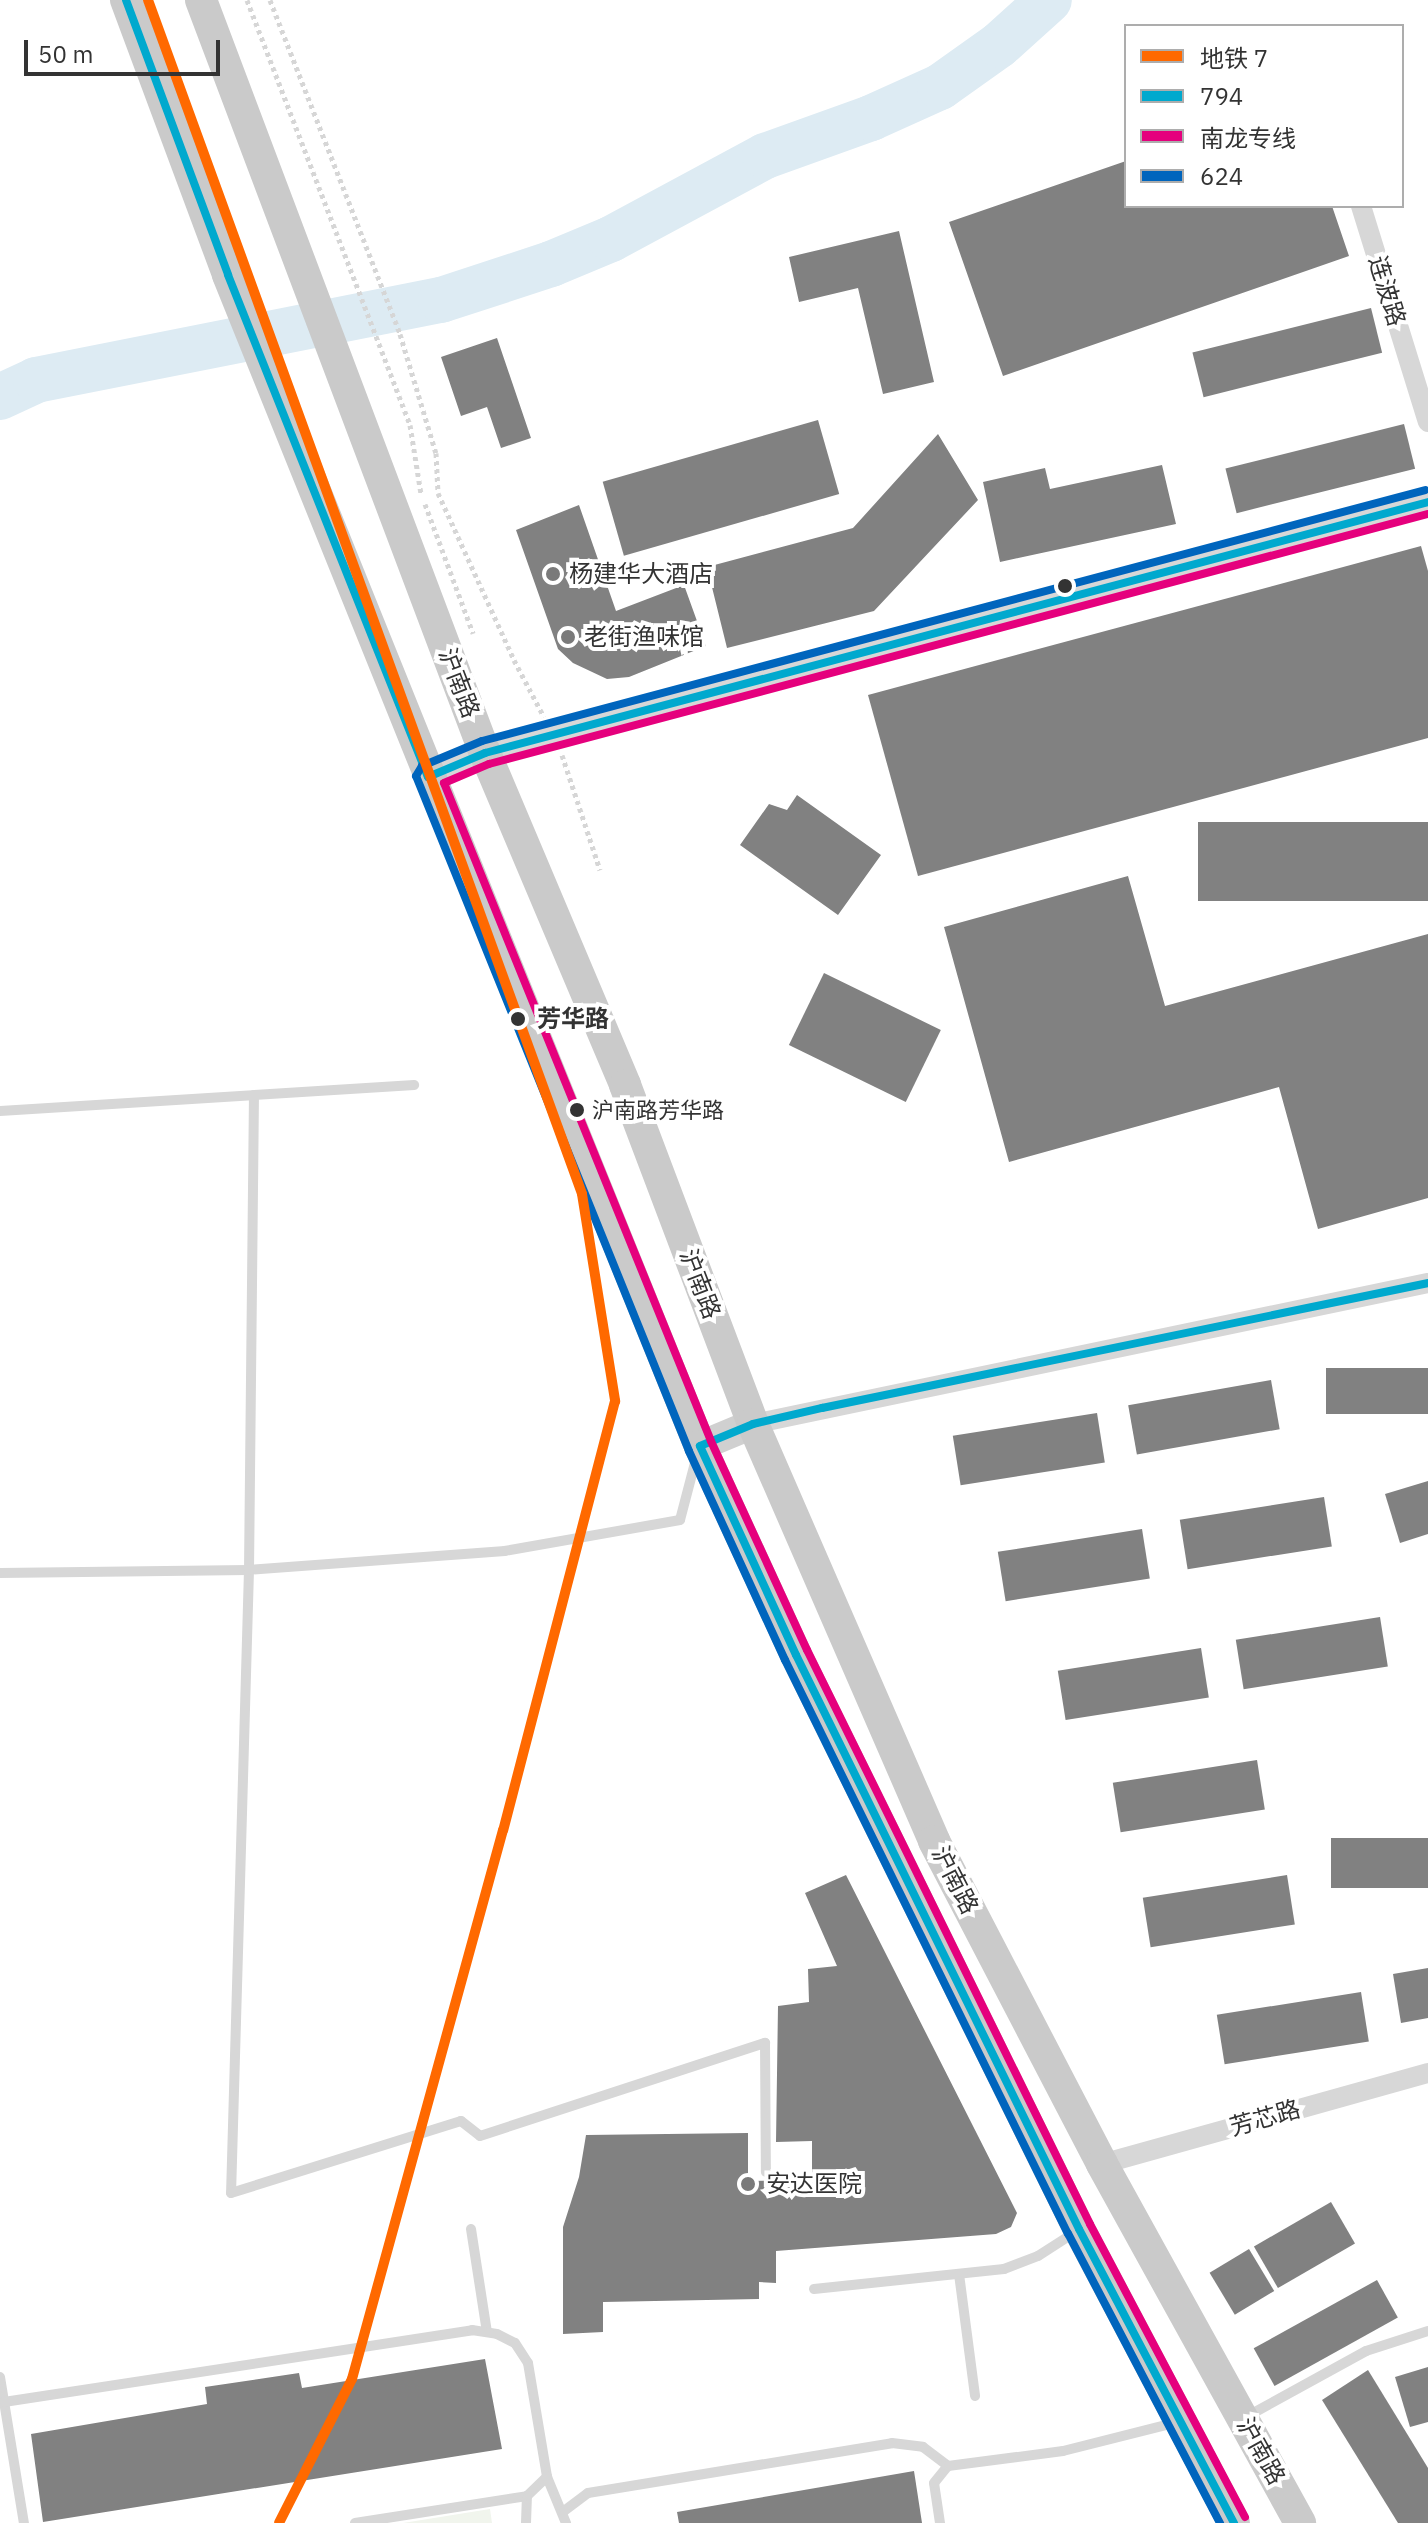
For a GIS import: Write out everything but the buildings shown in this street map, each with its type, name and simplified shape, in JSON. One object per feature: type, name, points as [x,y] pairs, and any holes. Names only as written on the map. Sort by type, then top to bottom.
[{"type":"main road","name":"沪南路","points":[[126,0],[228,275],[700,1446],[796,1655],[1079,2229],[1234,2523]]},
{"type":"main road","name":"沪南路","points":[[201,0],[334,360],[485,753],[625,1085],[753,1424],[934,1841],[1102,2164],[1300,2523]]},
{"type":"street","name":"连波路","points":[[1362,208],[1428,422]]},
{"type":"street","points":[[428,777],[485,753],[1428,502]]},
{"type":"street","points":[[700,1446],[753,1424],[1428,1283]]},
{"type":"street","name":"芳芯路","points":[[1102,2164],[1428,2073]]},
{"type":"lane","points":[[0,1111],[414,1085]]},
{"type":"lane","points":[[254,1095],[249,1570],[231,2193],[461,2121],[480,2136],[765,2043],[766,2172]]},
{"type":"lane","points":[[0,1573],[249,1570],[505,1551],[680,1520],[700,1446]]},
{"type":"lane","points":[[471,2229],[487,2332]]},
{"type":"lane","points":[[814,2289],[1004,2269],[1038,2256],[1079,2229]]},
{"type":"lane","points":[[959,2274],[975,2396]]},
{"type":"lane","points":[[4,2402],[472,2330],[487,2332],[515,2343],[528,2363],[547,2477],[565,2517],[588,2493],[892,2443],[923,2447],[948,2466]]},
{"type":"lane","points":[[1243,2419],[1366,2351],[1428,2331]]},
{"type":"lane","points":[[0,2377],[24,2523]]},
{"type":"lane","points":[[940,2523],[934,2483],[948,2466],[1063,2451],[1180,2421]]},
{"type":"lane","points":[[355,2523],[527,2496],[547,2477]]},
{"type":"lane","points":[[526,2523],[527,2496]]},
{"type":"path","points":[[247,0],[380,346]]},
{"type":"path","points":[[270,0],[400,334],[436,453],[438,493],[514,660],[555,736],[600,870]]},
{"type":"shaded area","points":[[490,2509],[492,2523],[403,2523]]},
{"type":"waterway","points":[[0,397],[36,380],[441,300],[551,264],[611,239],[765,156],[871,118],[940,87],[999,45],[1049,0]]},
{"type":"metro line","name":"7","points":[[148,0],[582,1194],[615,1401],[503,1830],[352,2379],[279,2523]]},
{"type":"transit line","name":"794","points":[[126,0],[228,275],[428,777],[485,753],[1428,502]]},
{"type":"transit line","name":"624","points":[[1220,2523],[1068,2234],[785,1660],[689,1451],[416,776],[422,766],[482,741],[1425,490]]},
{"type":"transit line","name":"南龙专线","points":[[1245,2517],[1090,2224],[807,1650],[711,1441],[444,783],[489,764],[1428,514]]},
{"type":"transit line","name":"794","points":[[1234,2523],[1079,2229],[796,1655],[700,1446],[753,1424],[822,1408],[1428,1283]]},
{"type":"place","name":"杨建华大酒店","points":[[553,574]]},
{"type":"place","name":"老街渔味馆","points":[[568,637]]},
{"type":"place","name":"芳华路","points":[[518,1019]]},
{"type":"place","name":"沪南路芳华路","points":[[577,1110]]},
{"type":"place","name":"安达医院","points":[[748,2184]]}]
